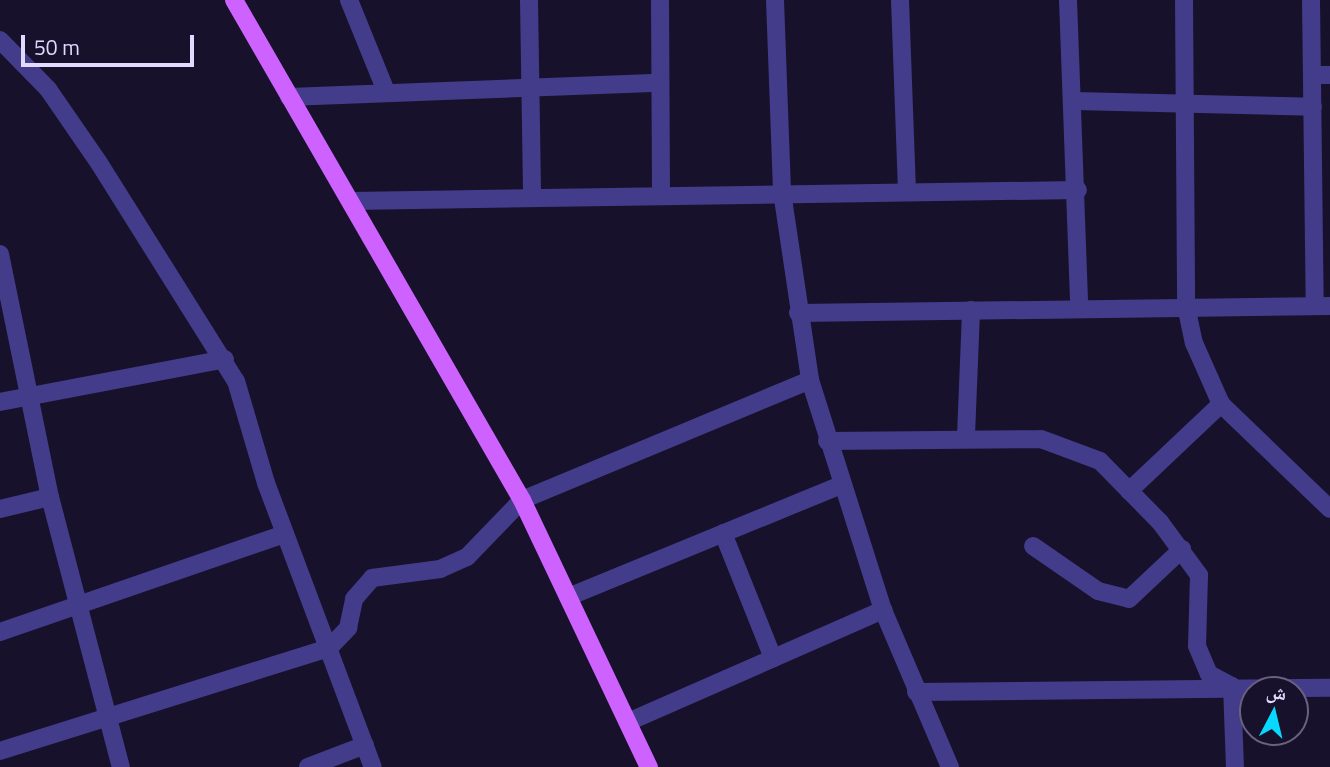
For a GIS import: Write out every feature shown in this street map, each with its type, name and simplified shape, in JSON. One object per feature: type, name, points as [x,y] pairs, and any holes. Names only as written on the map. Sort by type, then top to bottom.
[{"type":"main road","points":[[234,0],[522,500],[649,767]]},
{"type":"street","points":[[349,0],[386,91]]},
{"type":"street","points":[[529,0],[532,197]]},
{"type":"street","points":[[660,0],[661,193]]},
{"type":"street","points":[[775,0],[782,192],[810,380],[827,442],[883,610],[950,767]]},
{"type":"street","points":[[900,0],[907,191]]},
{"type":"street","points":[[1068,0],[1075,100],[1079,307]]},
{"type":"street","points":[[1184,0],[1186,306],[1210,388],[1221,404],[1330,509]]},
{"type":"street","points":[[798,313],[1079,307],[1322,306],[1322,190],[1313,107],[1321,75],[1311,0]]},
{"type":"street","points":[[0,40],[48,89],[225,359],[285,534],[373,767]]},
{"type":"street","points":[[289,97],[529,83],[659,83]]},
{"type":"street","points":[[1075,100],[1186,107],[1313,107]]},
{"type":"street","points":[[351,201],[661,193],[1078,190]]},
{"type":"street","points":[[0,254],[4,288],[50,497],[121,767]]},
{"type":"street","points":[[966,436],[971,310]]},
{"type":"street","points":[[0,402],[225,359]]},
{"type":"street","points":[[0,751],[329,648],[348,628],[354,599],[372,578],[440,569],[467,557],[522,500],[810,380]]},
{"type":"street","points":[[1129,491],[1221,404]]},
{"type":"street","points":[[827,442],[966,436],[1070,445],[1100,461],[1182,548],[1201,588],[1199,659],[1209,674],[1232,686]]},
{"type":"street","points":[[568,597],[841,485]]},
{"type":"street","points":[[0,509],[50,497]]},
{"type":"street","points":[[723,533],[774,658]]},
{"type":"street","points":[[0,632],[285,534]]},
{"type":"street","points":[[1033,546],[1098,591],[1129,599],[1182,548]]},
{"type":"street","points":[[628,722],[883,610]]},
{"type":"street","points":[[916,692],[1232,686],[1330,688]]},
{"type":"street","points":[[1232,686],[1236,767]]},
{"type":"street","points":[[308,767],[365,745]]}]
